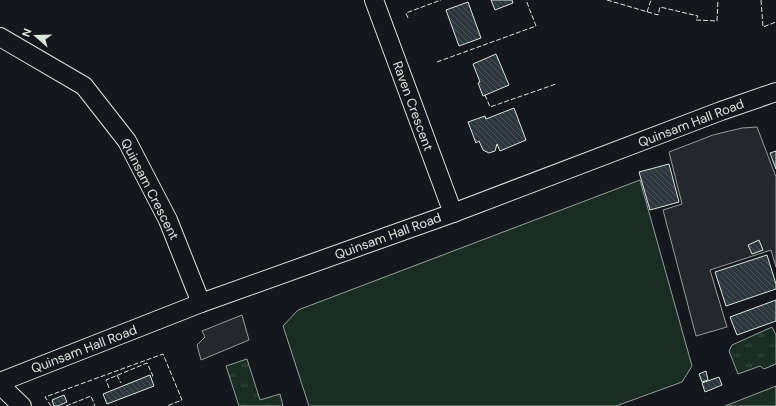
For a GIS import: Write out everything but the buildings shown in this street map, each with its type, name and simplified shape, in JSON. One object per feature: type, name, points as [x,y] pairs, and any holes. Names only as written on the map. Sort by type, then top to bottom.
[{"type":"street","name":"Raven Crescent","points":[[374,0],[453,213]]},
{"type":"street","name":"Quinsam Crescent","points":[[0,37],[84,86],[128,141],[168,220],[201,303]]},
{"type":"street","name":"Quinsam Hall Road","points":[[0,382],[201,303],[453,213],[721,111],[776,92]]},
{"type":"street","points":[[0,385],[22,406]]},
{"type":"green space","points":[[640,180],[692,366],[682,382],[616,406],[309,406],[283,326],[298,310]]},
{"type":"green space","points":[[772,327],[776,335],[776,364],[764,369],[760,366],[738,374],[729,351],[732,345]]},
{"type":"green space","points":[[247,359],[260,400],[280,394],[283,406],[239,406],[226,366]]},
{"type":"green space","points":[[776,386],[776,406],[725,406]]},
{"type":"shaded area","points":[[757,127],[776,177],[776,267],[771,250],[710,270],[727,327],[696,336],[663,210],[682,204],[669,152],[713,135],[742,128]]},
{"type":"shaded area","points":[[242,315],[249,340],[201,360],[197,345],[205,337],[202,331]]},
{"type":"fence","points":[[408,18],[406,13],[441,0]]},
{"type":"fence","points":[[437,62],[536,26],[526,0]]},
{"type":"fence","points":[[607,0],[658,15],[660,7],[698,16],[696,20],[717,21],[718,0]]},
{"type":"fence","points":[[647,12],[651,0]]},
{"type":"fence","points":[[761,0],[763,27],[776,22]]},
{"type":"fence","points":[[485,95],[490,107],[556,84]]},
{"type":"fence","points":[[51,406],[45,397],[163,354],[182,400],[167,406]]},
{"type":"fence","points":[[109,388],[106,380],[147,363],[153,376],[150,376]]},
{"type":"fence","points":[[117,375],[121,383]]},
{"type":"fence","points":[[66,406],[91,396],[95,406]]}]
